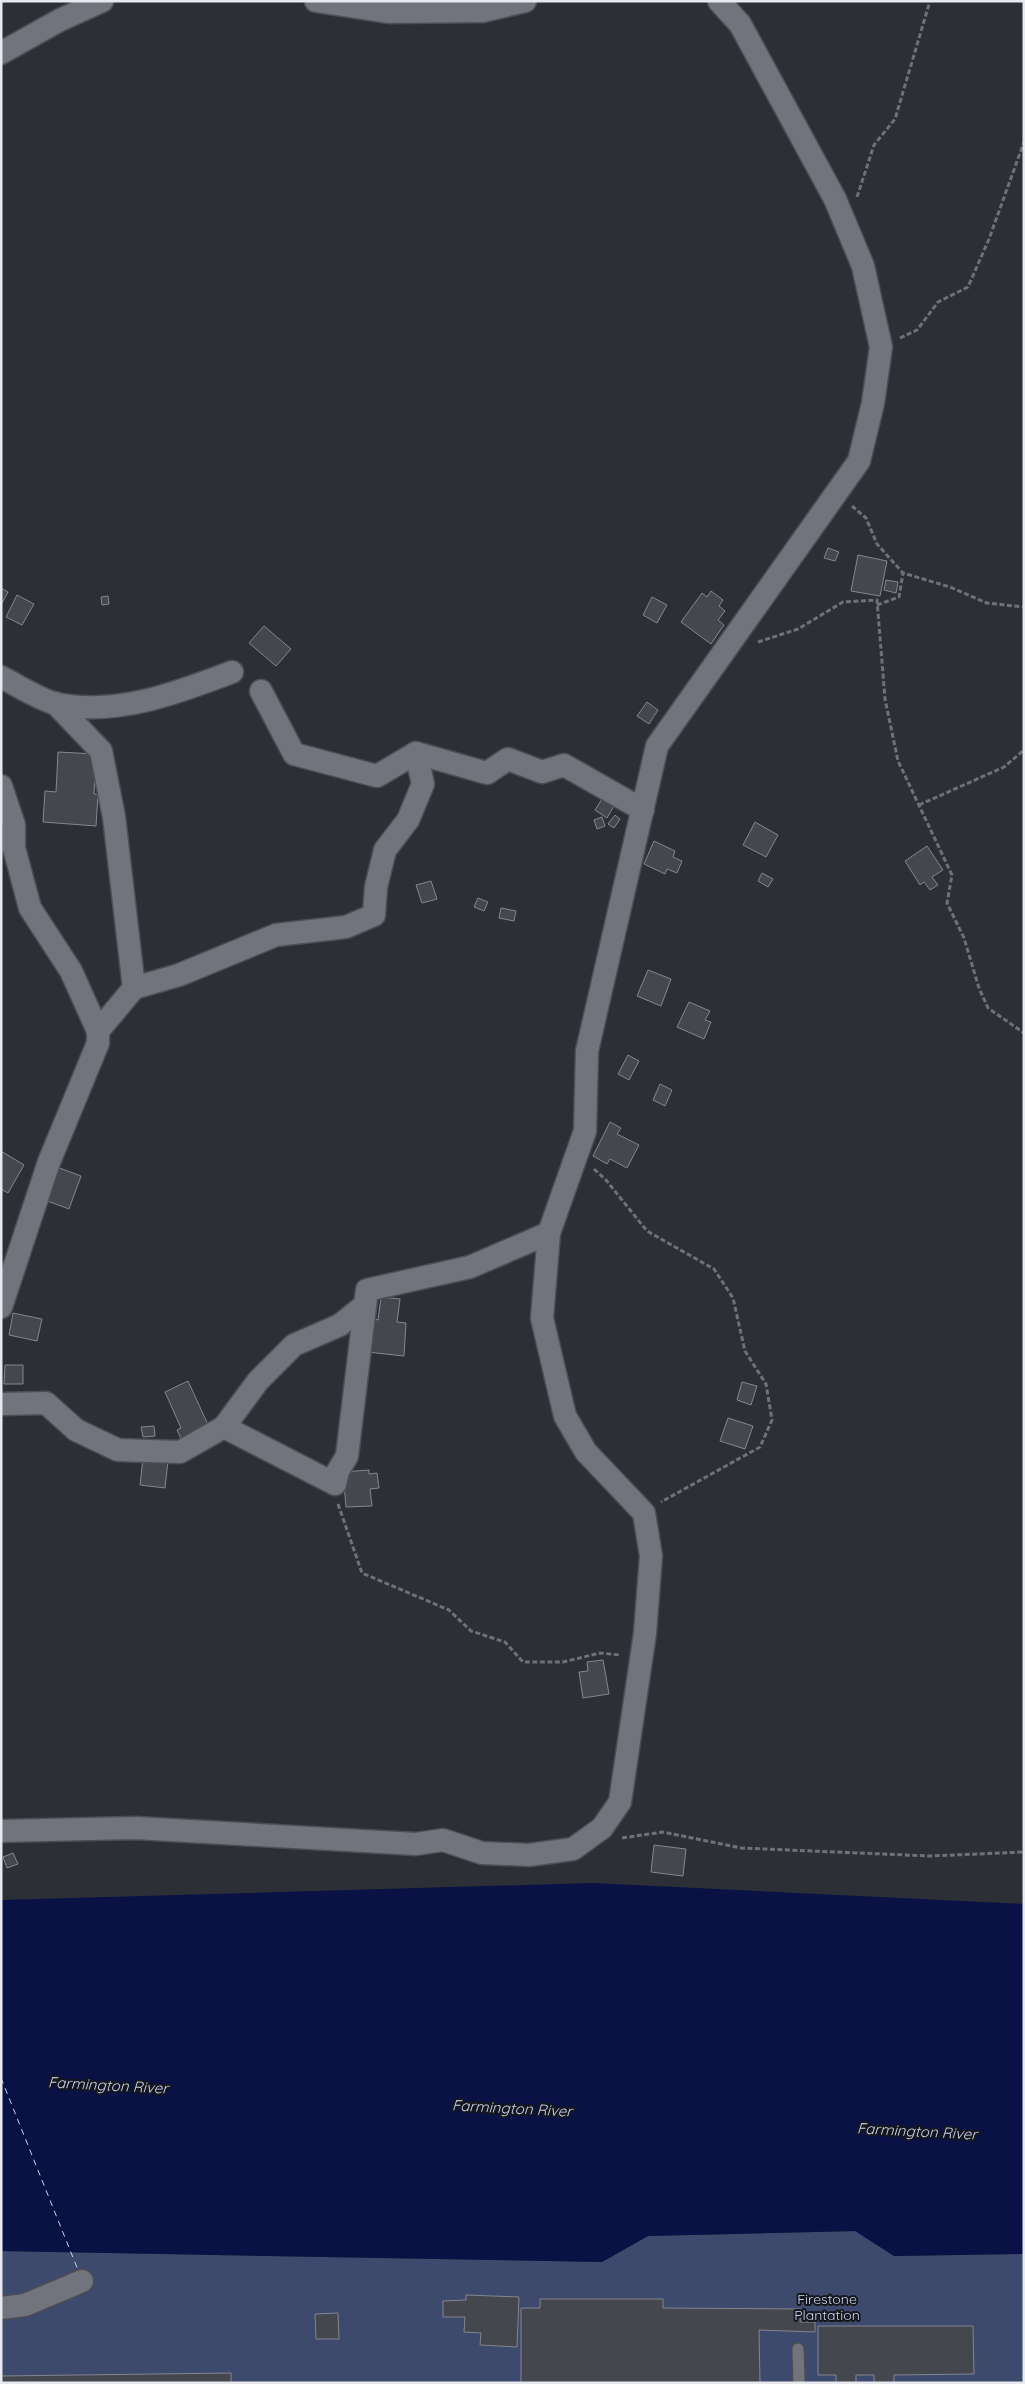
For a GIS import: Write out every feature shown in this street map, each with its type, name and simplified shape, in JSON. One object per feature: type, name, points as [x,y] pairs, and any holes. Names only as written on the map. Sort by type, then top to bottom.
[{"type":"street","points":[[1,53],[60,20],[102,1]]},
{"type":"street","points":[[316,1],[398,12],[482,10],[525,1]]},
{"type":"street","points":[[1,1831],[136,1828],[416,1844],[443,1840],[482,1853],[530,1855],[573,1849],[602,1828],[620,1802],[641,1656],[651,1556],[644,1512],[586,1452],[565,1416],[542,1318],[549,1234],[584,1130],[587,1051],[657,746],[859,461],[873,403],[881,347],[864,266],[835,199],[740,24],[719,1]]},
{"type":"street","points":[[1,677],[56,703],[100,707],[163,697],[232,672]]},
{"type":"street","points":[[262,691],[294,754],[377,776],[416,753],[487,773],[508,760],[542,772],[564,766],[642,810]]},
{"type":"street","points":[[56,703],[101,751],[114,817],[134,988]]},
{"type":"street","points":[[98,1031],[134,988],[179,975],[276,935],[346,927],[374,915],[376,887],[385,850],[408,820],[423,784],[416,753]]},
{"type":"street","points":[[1,786],[14,825],[14,848],[30,908],[71,971],[98,1031],[98,1043],[49,1162],[1,1308]]},
{"type":"street","points":[[224,1427],[336,1484],[338,1470],[347,1456],[366,1290],[470,1267],[549,1234]]},
{"type":"street","points":[[1,1404],[46,1403],[76,1430],[118,1450],[180,1452],[224,1427],[258,1381],[294,1345],[340,1325],[365,1305]]},
{"type":"street","points":[[1,2308],[25,2305],[82,2281]]},
{"type":"lane","points":[[798,2349],[799,2383]]},
{"type":"path","points":[[846,225],[874,146],[895,119],[930,1]]},
{"type":"path","points":[[881,347],[917,330],[938,302],[968,287],[990,238],[1024,142]]},
{"type":"path","points":[[836,492],[866,518],[877,544],[903,573],[950,587],[987,604],[1024,608]]},
{"type":"path","points":[[877,605],[899,597],[903,573]]},
{"type":"path","points":[[755,643],[798,629],[843,602],[877,600],[885,699],[898,761],[952,875],[947,903],[964,938],[979,988],[988,1008],[1024,1033]]},
{"type":"path","points":[[919,805],[1004,768],[1024,750]]},
{"type":"path","points":[[577,1154],[606,1180],[647,1231],[714,1269],[733,1298],[745,1351],[766,1384],[772,1420],[760,1447],[644,1512]]},
{"type":"path","points":[[336,1484],[336,1499],[362,1573],[449,1610],[471,1631],[505,1642],[523,1662],[563,1662],[600,1653],[641,1656]]},
{"type":"path","points":[[618,1839],[662,1832],[741,1848],[930,1856],[1024,1852]]},
{"type":"green space","name":"Firestone Plantation","points":[[856,2231],[894,2256],[1024,2254],[1024,2383],[1,2383],[1,2251],[602,2262],[648,2236]]},
{"type":"water","name":"Farmington River","points":[[592,1883],[1024,1904],[1024,2254],[894,2256],[855,2231],[648,2236],[602,2262],[1,2251],[1,1900]]},
{"type":"building","points":[[828,548],[839,552],[835,561],[824,558]]},
{"type":"building","points":[[858,555],[887,561],[880,596],[851,591]]},
{"type":"building","points":[[886,580],[898,582],[896,593],[884,590]]},
{"type":"building","points":[[1,588],[8,592],[1,605]]},
{"type":"building","points":[[711,591],[723,600],[719,606],[725,611],[718,620],[724,625],[711,644],[681,622],[702,593],[707,597]]},
{"type":"building","points":[[17,595],[34,604],[22,625],[6,617]]},
{"type":"building","points":[[108,596],[109,604],[102,605],[101,597]]},
{"type":"building","points":[[652,597],[667,605],[657,623],[643,615]]},
{"type":"building","points":[[264,626],[291,649],[276,666],[249,643]]},
{"type":"building","points":[[647,702],[658,710],[649,724],[637,716]]},
{"type":"building","points":[[58,752],[96,754],[94,794],[98,794],[96,826],[43,822],[45,791],[56,792]]},
{"type":"building","points":[[602,799],[614,806],[607,818],[595,810]]},
{"type":"building","points":[[615,815],[620,819],[614,828],[608,824]]},
{"type":"building","points":[[602,817],[605,826],[597,829],[594,820]]},
{"type":"building","points":[[755,822],[778,835],[766,857],[743,845]]},
{"type":"building","points":[[654,841],[675,851],[673,857],[682,861],[677,873],[667,869],[665,874],[644,864]]},
{"type":"building","points":[[927,846],[943,870],[932,877],[938,885],[930,890],[924,882],[920,885],[905,861]]},
{"type":"building","points":[[762,873],[773,879],[768,887],[758,881]]},
{"type":"building","points":[[431,881],[437,899],[422,903],[416,885]]},
{"type":"building","points":[[478,898],[488,902],[484,911],[474,907]]},
{"type":"building","points":[[501,908],[516,911],[514,921],[499,918]]},
{"type":"building","points":[[648,970],[671,979],[661,1006],[637,996]]},
{"type":"building","points":[[689,1002],[710,1011],[705,1020],[711,1022],[704,1039],[677,1027]]},
{"type":"building","points":[[628,1055],[639,1061],[629,1080],[618,1074]]},
{"type":"building","points":[[660,1084],[672,1090],[665,1106],[653,1100]]},
{"type":"building","points":[[610,1122],[621,1128],[617,1134],[639,1145],[627,1168],[610,1159],[607,1164],[593,1156]]},
{"type":"building","points":[[1,1151],[24,1165],[8,1193],[1,1189]]},
{"type":"building","points":[[54,1166],[81,1176],[69,1209],[42,1199]]},
{"type":"building","points":[[381,1297],[400,1299],[397,1322],[406,1323],[404,1356],[367,1352],[374,1319],[378,1320]]},
{"type":"building","points":[[13,1313],[42,1319],[37,1341],[9,1335]]},
{"type":"building","points":[[5,1365],[23,1365],[23,1384],[4,1384]]},
{"type":"building","points":[[188,1381],[210,1429],[182,1441],[177,1430],[181,1428],[165,1392]]},
{"type":"building","points":[[742,1382],[757,1386],[751,1405],[737,1400]]},
{"type":"building","points":[[728,1418],[753,1426],[745,1449],[720,1441]]},
{"type":"building","points":[[154,1426],[155,1436],[143,1437],[141,1427]]},
{"type":"building","points":[[143,1458],[168,1461],[165,1488],[140,1485]]},
{"type":"building","points":[[369,1470],[369,1474],[377,1473],[379,1488],[370,1489],[372,1506],[346,1507],[343,1472]]},
{"type":"building","points":[[603,1660],[609,1694],[583,1698],[579,1672],[588,1671],[587,1662]]},
{"type":"building","points":[[654,1845],[686,1849],[683,1876],[651,1872]]},
{"type":"building","points":[[13,1853],[18,1864],[7,1868],[3,1857]]},
{"type":"building","points":[[466,2295],[519,2297],[517,2347],[480,2345],[481,2333],[464,2332],[465,2317],[443,2317],[443,2301],[466,2300]]},
{"type":"building","points":[[540,2299],[663,2299],[663,2308],[801,2309],[800,2322],[815,2322],[815,2332],[759,2330],[760,2383],[521,2383],[521,2308],[540,2308]]},
{"type":"building","points":[[338,2313],[339,2339],[316,2339],[315,2314]]},
{"type":"building","points":[[818,2326],[973,2326],[974,2374],[894,2375],[894,2383],[874,2383],[874,2375],[856,2375],[856,2383],[836,2383],[836,2375],[818,2375]]},
{"type":"building","points":[[231,2373],[231,2383],[1,2383],[1,2376]]},
{"type":"ferry route","points":[[1,2078],[78,2270]]}]
